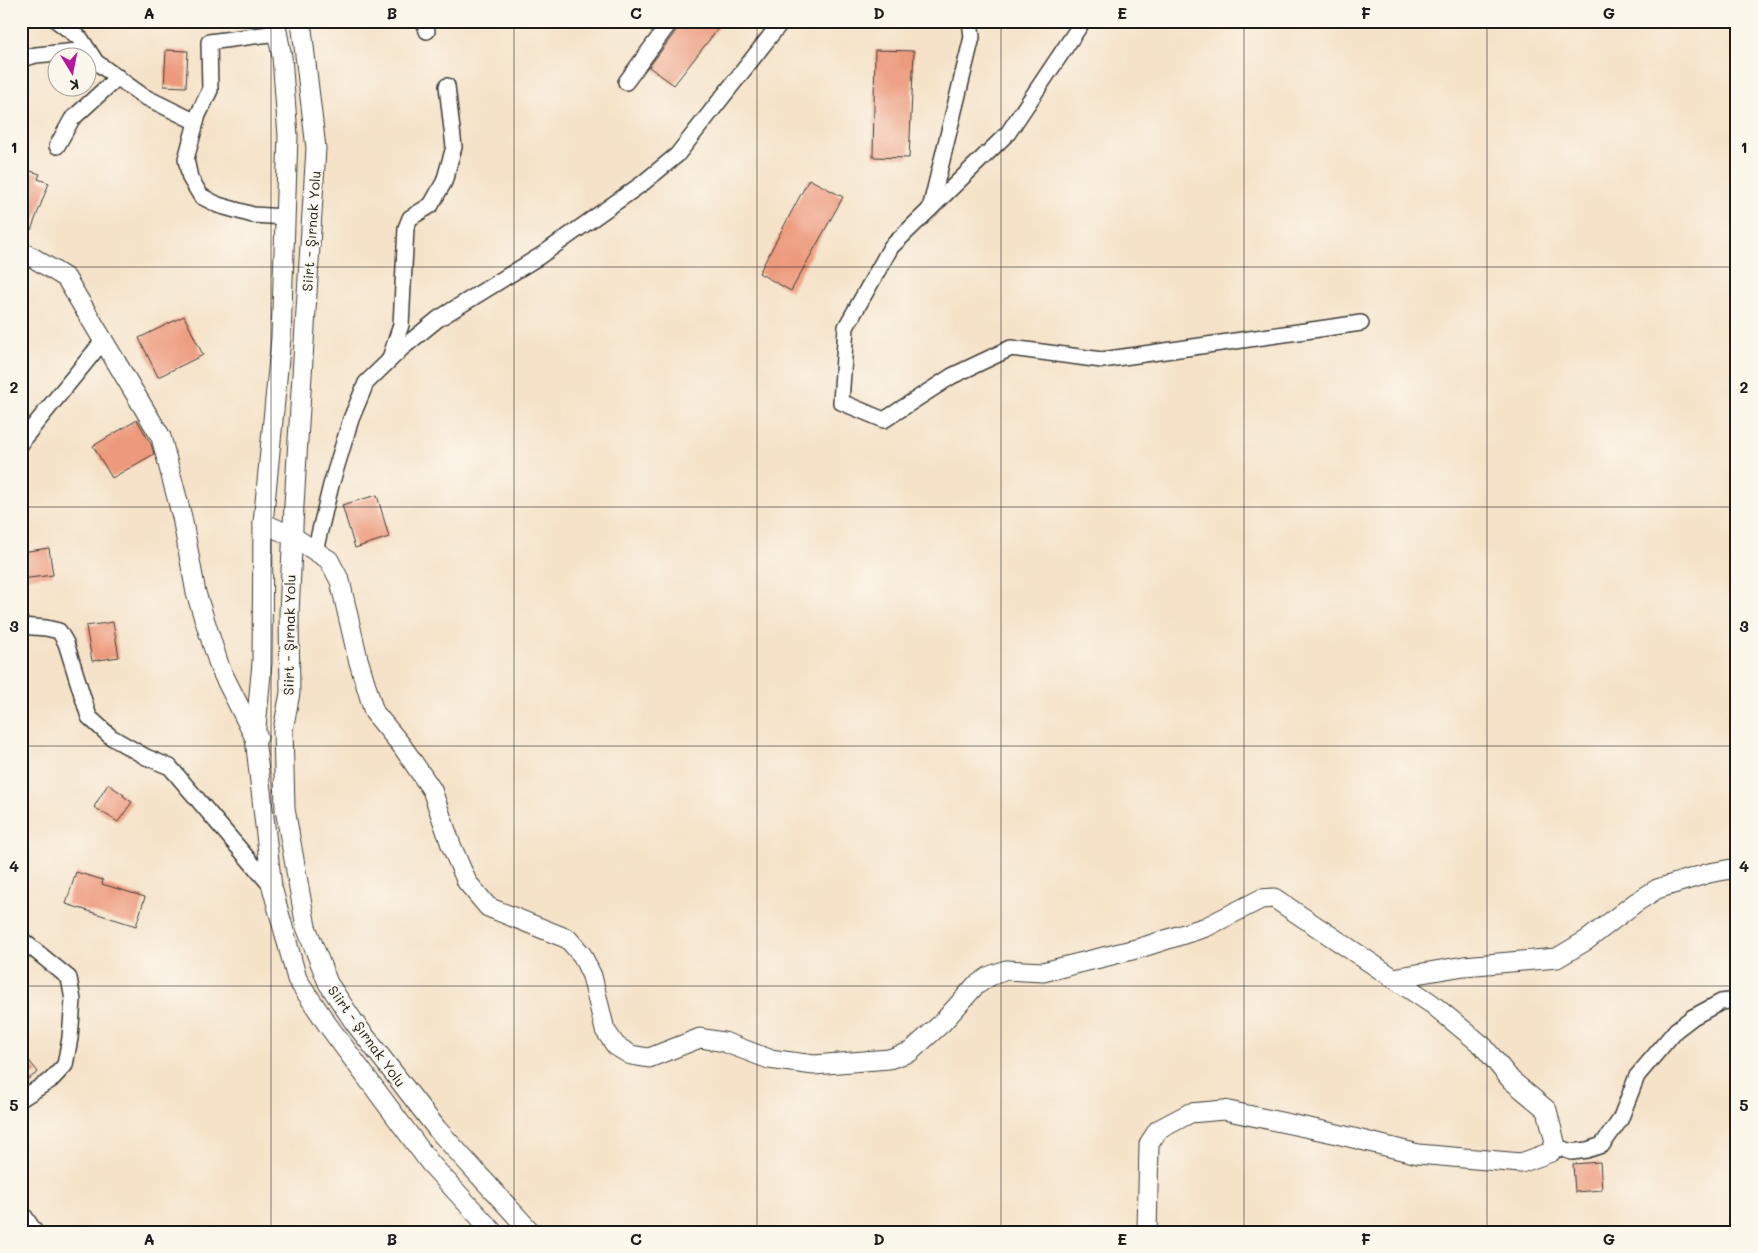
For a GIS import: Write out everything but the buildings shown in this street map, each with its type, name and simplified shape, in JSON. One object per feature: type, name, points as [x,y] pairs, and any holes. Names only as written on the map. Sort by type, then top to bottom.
[{"type":"street","points":[[56,21],[81,39],[87,48]]},
{"type":"street","name":"Siirt - Şırnak Yolu","points":[[301,21],[316,148],[292,536],[289,614],[290,693],[283,730],[285,809],[306,927],[328,983],[354,1022],[437,1129],[531,1232]]},
{"type":"street","points":[[626,82],[671,21]]},
{"type":"street","points":[[315,551],[331,485],[351,419],[366,383],[438,319],[548,250],[643,183],[677,155],[782,21]]},
{"type":"street","points":[[930,209],[972,38],[970,21]]},
{"type":"street","points":[[1083,21],[1008,133],[892,247],[846,327],[841,402],[884,420],[952,376],[1011,348],[1102,360],[1361,323]]},
{"type":"street","points":[[276,27],[209,42],[210,90],[196,122],[186,159],[190,178],[201,196],[218,205],[252,215],[285,217]]},
{"type":"street","name":"Siirt - Şırnak Yolu","points":[[276,27],[282,57],[288,136],[280,338],[263,523],[262,663],[256,738],[272,886],[297,978],[302,986],[327,1024],[430,1163],[493,1232]]},
{"type":"street","points":[[21,58],[48,54]]},
{"type":"street","points":[[98,63],[143,96],[196,122]]},
{"type":"street","points":[[57,146],[72,119],[118,78]]},
{"type":"street","points":[[390,360],[401,325],[406,228],[410,218],[431,205],[436,197],[444,182],[454,147],[447,86]]},
{"type":"street","points":[[21,252],[66,278],[161,437],[182,517],[196,593],[220,668],[256,738],[283,730]]},
{"type":"street","points":[[21,444],[103,341]]},
{"type":"street","points":[[263,523],[292,536],[328,560],[340,581],[358,659],[374,712],[402,746],[432,790],[451,845],[467,882],[488,908],[568,939],[582,955],[592,976],[605,1030],[616,1046],[630,1055],[649,1058],[700,1038],[724,1042],[769,1059],[814,1065],[889,1059],[910,1052],[942,1023],[975,986],[990,976],[1006,970],[1043,972],[1140,948],[1206,927],[1261,899],[1274,898],[1432,1004],[1483,1046],[1511,1080],[1547,1110],[1555,1142],[1552,1152],[1521,1163],[1418,1154],[1333,1133],[1224,1110],[1190,1113],[1158,1130],[1149,1144],[1148,1232]]},
{"type":"street","points":[[21,626],[59,631],[66,643],[89,717],[110,737],[146,757],[170,767],[272,886]]},
{"type":"street","points":[[1393,978],[1464,966],[1557,958],[1587,940],[1657,889],[1709,873],[1737,868]]},
{"type":"street","points":[[21,939],[69,978],[73,1000],[70,1038],[65,1065],[51,1080],[21,1099]]},
{"type":"street","points":[[1553,1146],[1572,1152],[1602,1145],[1620,1120],[1637,1076],[1676,1030],[1693,1017],[1721,1002],[1737,1000]]},
{"type":"street","points":[[21,1211],[35,1232]]}]
